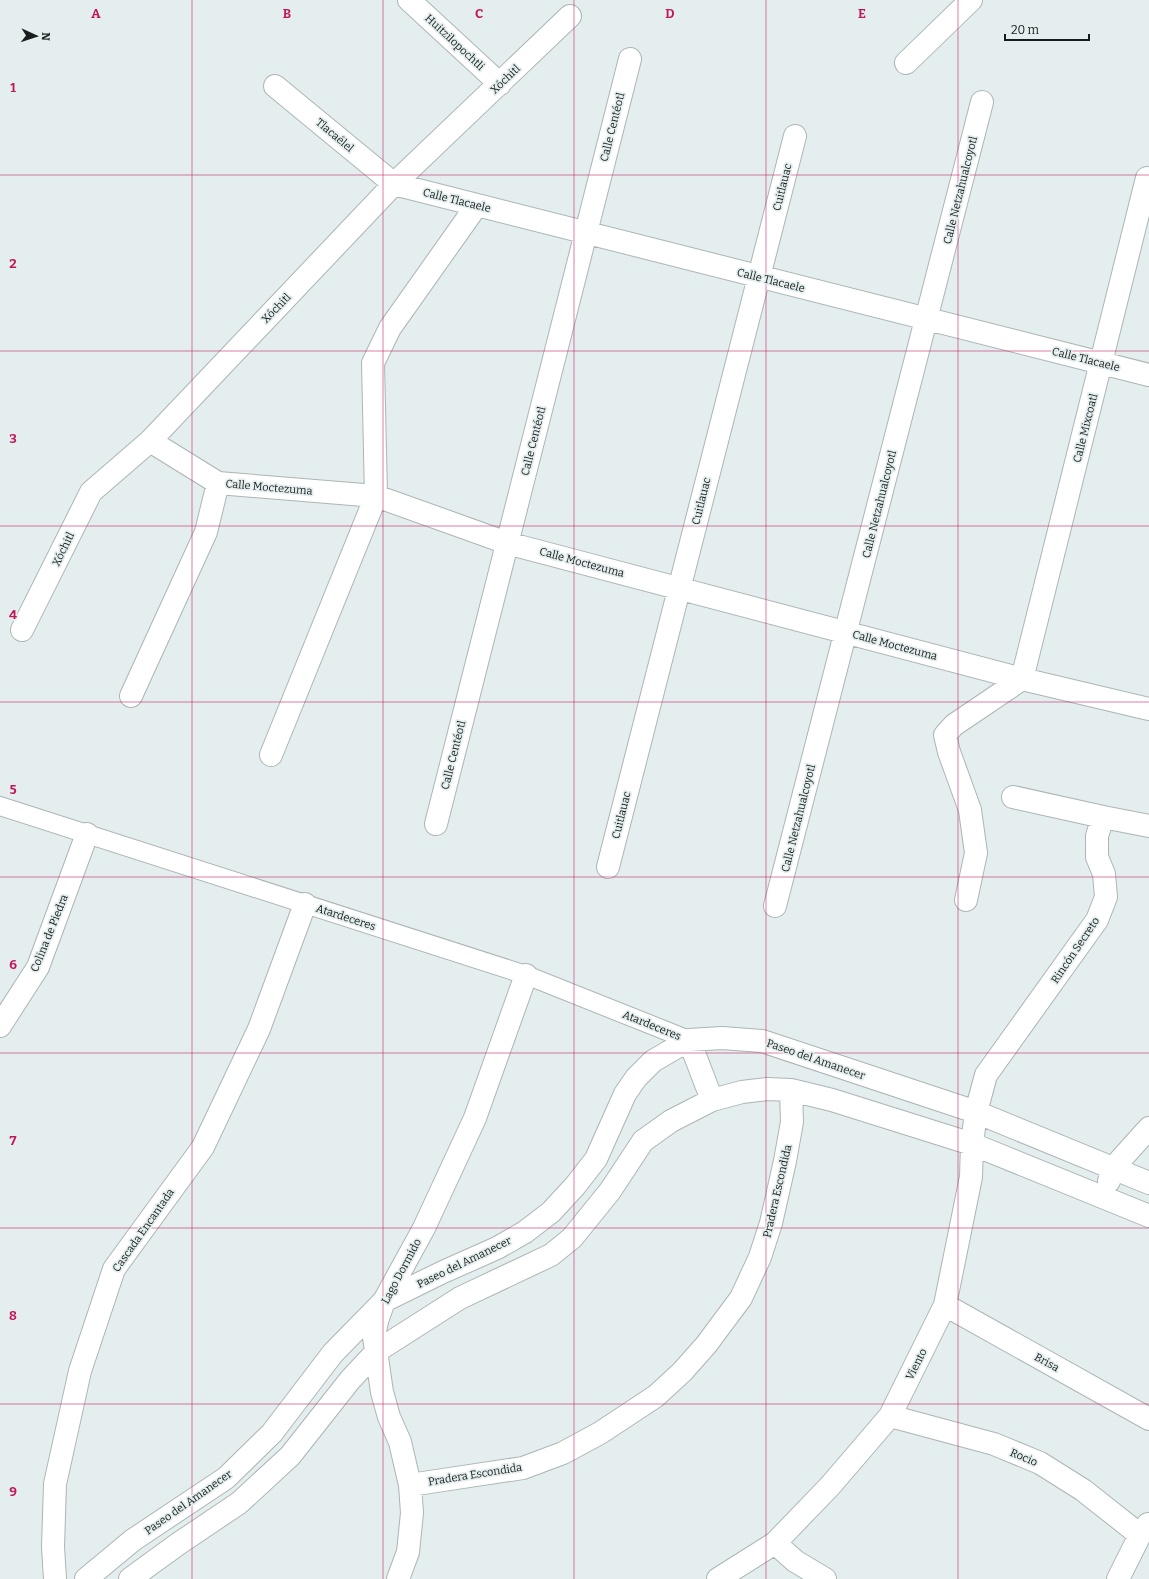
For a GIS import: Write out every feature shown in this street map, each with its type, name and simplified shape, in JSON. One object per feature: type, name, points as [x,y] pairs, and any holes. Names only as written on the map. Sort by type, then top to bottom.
[{"type":"street","name":"Huitzilopochtli","points":[[409,0],[500,84]]},
{"type":"street","points":[[906,63],[971,0]]},
{"type":"street","name":"Xóchitl","points":[[22,630],[91,492],[150,441],[394,184],[570,16]]},
{"type":"street","name":"Calle Centéotl","points":[[436,824],[630,59]]},
{"type":"street","name":"Tlacaélel","points":[[275,86],[394,184]]},
{"type":"street","name":"Calle Netzahualcoyotl","points":[[775,906],[982,102]]},
{"type":"street","name":"Cuitlauac","points":[[608,867],[795,136]]},
{"type":"street","name":"Calle Mixcoatl","points":[[1022,679],[1147,178]]},
{"type":"street","name":"Calle Tlacaele","points":[[394,184],[1149,376]]},
{"type":"street","points":[[271,755],[376,496],[373,363],[390,328],[477,205]]},
{"type":"street","name":"Calle Moctezuma","points":[[150,441],[218,483],[376,496],[507,543],[846,631],[1022,679],[1149,709]]},
{"type":"street","points":[[131,696],[206,532],[218,483]]},
{"type":"street","points":[[966,900],[976,853],[970,810],[949,752],[945,735],[954,725],[1022,679]]},
{"type":"street","points":[[1013,797],[1149,826]]},
{"type":"street","name":"Atardeceres","points":[[0,806],[526,975],[689,1040]]},
{"type":"street","name":"Rincón Secreto","points":[[972,1144],[976,1112],[986,1075],[1097,920],[1106,897],[1104,874],[1097,856],[1097,836],[1103,816]]},
{"type":"street","name":"Colina de Piedra","points":[[0,1026],[38,967],[87,834]]},
{"type":"street","name":"Cascada Encantada","points":[[55,1579],[52,1547],[55,1484],[80,1371],[114,1269],[203,1147],[259,1030],[305,904]]},
{"type":"street","name":"Lago Dormido","points":[[398,1579],[408,1552],[412,1513],[410,1484],[400,1442],[389,1417],[382,1392],[374,1337],[377,1322],[384,1301],[424,1228],[475,1118],[526,975]]},
{"type":"street","name":"Paseo del Amanecer","points":[[86,1579],[133,1540],[226,1478],[272,1434],[333,1353],[384,1301],[443,1272],[497,1248],[525,1232],[551,1212],[576,1186],[596,1159],[625,1094],[636,1078],[653,1061],[689,1040],[722,1038],[762,1041],[976,1112],[1149,1183]]},
{"type":"street","points":[[689,1040],[712,1100]]},
{"type":"street","points":[[130,1579],[178,1544],[239,1503],[285,1461],[350,1380],[377,1351],[460,1298],[551,1255],[572,1238],[610,1191],[643,1141],[671,1121],[712,1100],[742,1092],[767,1089],[791,1090],[832,1100],[972,1144],[1149,1216]]},
{"type":"street","name":"Pradera Escondida","points":[[410,1484],[523,1468],[563,1453],[600,1433],[656,1396],[682,1372],[706,1345],[741,1298],[760,1257],[771,1223],[785,1161],[792,1122],[791,1090]]},
{"type":"street","points":[[1103,1197],[1114,1168],[1149,1128]]},
{"type":"street","name":"Viento","points":[[718,1579],[775,1543],[830,1486],[890,1416],[945,1305],[971,1177],[972,1144]]},
{"type":"street","name":"Brisa","points":[[945,1305],[1149,1419]]},
{"type":"street","name":"Rocio","points":[[890,1416],[994,1444],[1040,1463],[1145,1529]]},
{"type":"street","points":[[1118,1579],[1145,1529]]},
{"type":"street","points":[[775,1543],[795,1561],[825,1579]]}]
